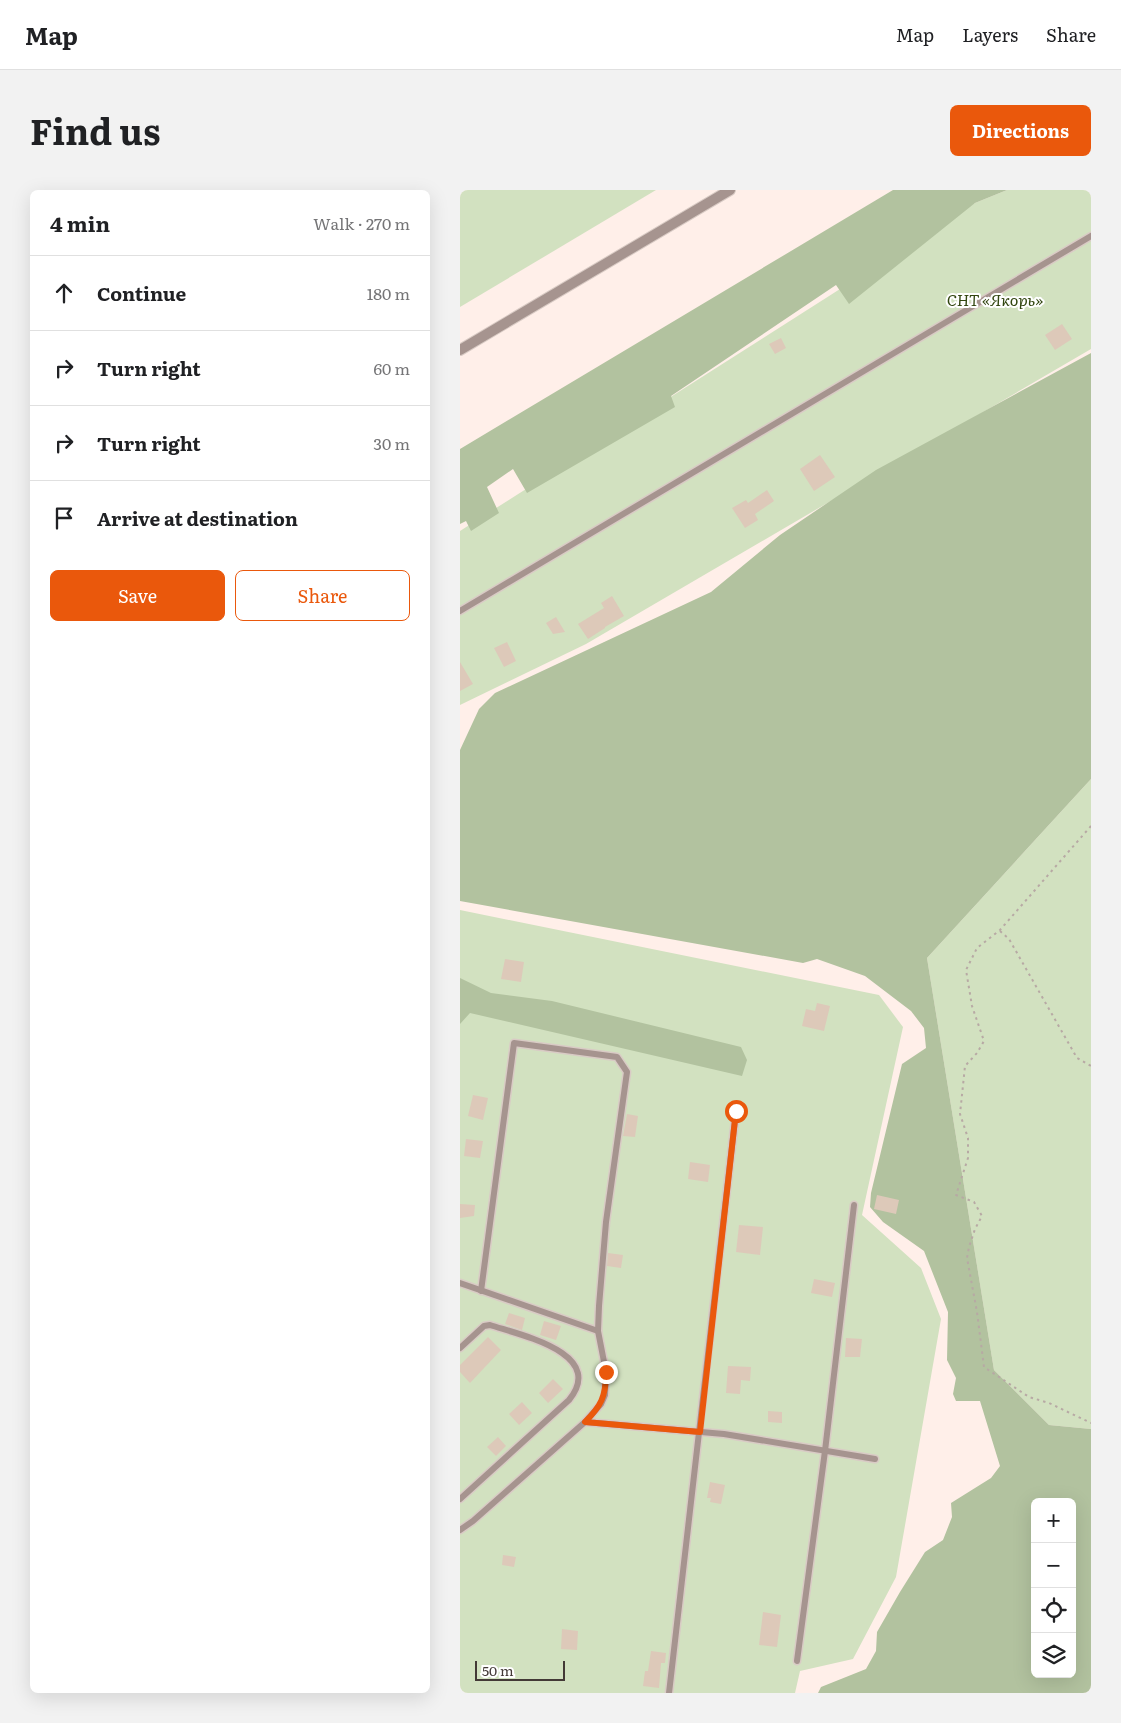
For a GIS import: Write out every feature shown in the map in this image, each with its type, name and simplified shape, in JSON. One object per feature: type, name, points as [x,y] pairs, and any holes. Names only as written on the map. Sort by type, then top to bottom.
[{"type":"street","points":[[460,350],[730,190]]},
{"type":"lane","points":[[460,611],[1091,236]]},
{"type":"lane","points":[[460,1530],[473,1521],[544,1456],[585,1422],[601,1404],[606,1383],[604,1358],[598,1331],[599,1296],[606,1222],[627,1072],[617,1057],[514,1043],[481,1291]]},
{"type":"lane","points":[[669,1693],[736,1111]]},
{"type":"lane","points":[[797,1661],[825,1451],[854,1205]]},
{"type":"lane","points":[[460,1283],[598,1331]]},
{"type":"lane","points":[[460,1348],[484,1326],[490,1325],[544,1343],[562,1352],[577,1369],[579,1384],[569,1400],[460,1499]]},
{"type":"lane","points":[[585,1422],[724,1434],[875,1459]]},
{"type":"path","points":[[1091,826],[1000,930],[977,948],[966,970],[972,1006],[984,1041],[977,1053],[965,1066],[960,1114],[968,1138],[968,1158],[956,1195],[974,1202],[982,1216],[968,1247],[967,1258],[977,1312],[984,1367],[1029,1397],[1049,1403],[1091,1423]]},
{"type":"path","points":[[1000,930],[1009,939],[1077,1058],[1091,1066]]},
{"type":"green space","points":[[460,190],[656,190],[460,307]]},
{"type":"green space","points":[[893,190],[1007,190],[975,203],[849,304],[836,285],[671,396],[675,407],[527,493],[513,469],[487,487],[499,513],[471,531],[466,521],[460,524],[460,449]]},
{"type":"green space","name":"СНТ «Якорь»","points":[[1007,190],[1091,190],[1091,349],[586,644],[460,705],[460,531],[975,203]]},
{"type":"green space","points":[[1091,353],[1091,779],[927,958],[994,1370],[1049,1425],[1091,1429],[1091,1693],[818,1693],[821,1687],[866,1669],[876,1651],[877,1632],[900,1592],[925,1552],[943,1540],[952,1517],[951,1503],[991,1478],[1000,1466],[980,1401],[956,1401],[953,1394],[956,1378],[947,1360],[948,1312],[924,1251],[883,1222],[870,1207],[871,1193],[902,1064],[926,1048],[924,1028],[911,1011],[865,976],[817,959],[803,963],[460,901],[460,750],[479,709],[495,693],[711,592],[780,535],[876,470]]},
{"type":"green space","points":[[1091,779],[1091,1429],[1049,1425],[994,1370],[927,958]]},
{"type":"green space","points":[[460,910],[879,995],[903,1027],[862,1215],[921,1268],[941,1319],[896,1577],[853,1659],[800,1671],[795,1693],[460,1693]]},
{"type":"green space","points":[[460,978],[491,993],[552,1001],[741,1047],[747,1060],[742,1076],[470,1013],[460,1024]]},
{"type":"building","points":[[1062,324],[1072,339],[1055,350],[1045,335]]},
{"type":"building","points":[[781,338],[786,348],[775,354],[769,344]]},
{"type":"building","points":[[820,455],[835,477],[814,491],[800,469]]},
{"type":"building","points":[[767,490],[774,501],[755,514],[758,520],[745,528],[732,508],[746,500],[748,503]]},
{"type":"building","points":[[612,596],[624,616],[588,639],[578,624],[604,608],[601,603]]},
{"type":"building","points":[[556,617],[565,632],[553,634],[546,623]]},
{"type":"building","points":[[507,642],[516,661],[504,667],[494,648]]},
{"type":"building","points":[[460,662],[473,684],[460,691]]},
{"type":"building","points":[[505,959],[524,962],[521,982],[501,979]]},
{"type":"building","points":[[817,1003],[830,1006],[824,1031],[802,1026],[806,1009],[815,1011]]},
{"type":"building","points":[[473,1095],[488,1098],[483,1120],[468,1116]]},
{"type":"building","points":[[627,1114],[638,1116],[635,1137],[623,1136]]},
{"type":"building","points":[[466,1139],[483,1141],[480,1158],[464,1156]]},
{"type":"building","points":[[690,1162],[710,1165],[708,1182],[688,1179]]},
{"type":"building","points":[[877,1195],[899,1200],[896,1214],[874,1209]]},
{"type":"building","points":[[460,1204],[475,1205],[474,1216],[460,1218]]},
{"type":"building","points":[[739,1225],[763,1227],[760,1255],[736,1252]]},
{"type":"building","points":[[608,1253],[623,1255],[621,1268],[607,1266]]},
{"type":"building","points":[[814,1279],[835,1283],[832,1297],[811,1293]]},
{"type":"building","points":[[509,1313],[525,1318],[522,1330],[505,1324]]},
{"type":"building","points":[[544,1321],[561,1326],[556,1340],[540,1335]]},
{"type":"building","points":[[488,1337],[501,1350],[470,1383],[460,1372],[460,1365]]},
{"type":"building","points":[[846,1338],[862,1339],[860,1357],[845,1357]]},
{"type":"building","points":[[728,1366],[751,1367],[750,1381],[741,1380],[740,1394],[726,1393]]},
{"type":"building","points":[[553,1379],[563,1389],[548,1403],[539,1393]]},
{"type":"building","points":[[522,1402],[532,1413],[519,1425],[509,1414]]},
{"type":"building","points":[[768,1411],[782,1412],[782,1423],[768,1422]]},
{"type":"building","points":[[498,1437],[506,1446],[496,1456],[487,1447]]},
{"type":"building","points":[[710,1482],[725,1485],[721,1504],[710,1502],[711,1498],[707,1498]]},
{"type":"building","points":[[503,1555],[516,1557],[514,1567],[502,1565]]},
{"type":"building","points":[[763,1612],[781,1615],[777,1647],[759,1645]]},
{"type":"building","points":[[562,1629],[578,1631],[577,1650],[561,1649]]},
{"type":"building","points":[[651,1651],[666,1653],[665,1663],[661,1663],[659,1688],[643,1686],[645,1671],[648,1671]]},
{"type":"route","points":[[606,1372],[605,1394],[601,1404],[585,1422],[700,1432],[736,1111]]}]
